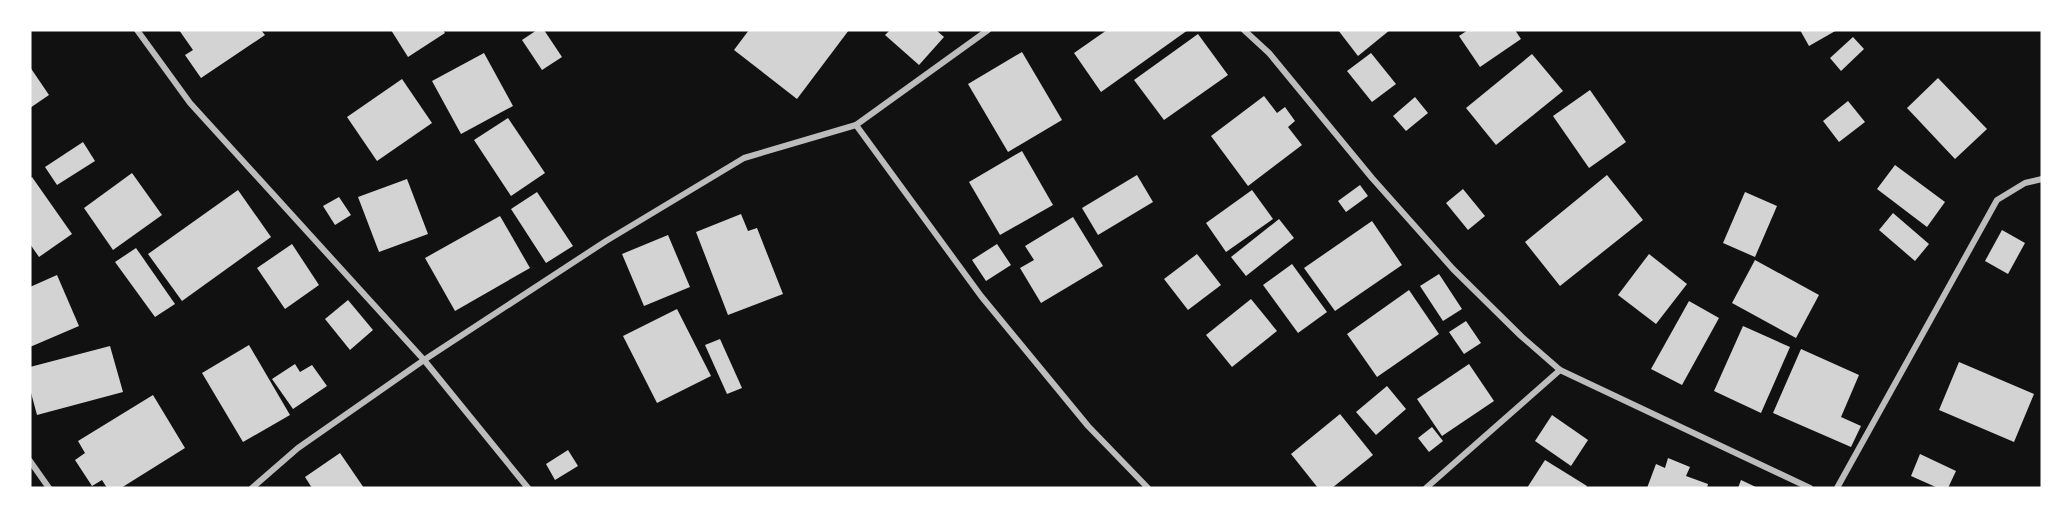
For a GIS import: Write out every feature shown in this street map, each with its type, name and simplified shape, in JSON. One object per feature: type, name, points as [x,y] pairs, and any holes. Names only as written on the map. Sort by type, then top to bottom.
[{"type":"street","points":[[137,30],[190,103],[424,360],[528,488]]},
{"type":"street","points":[[252,488],[298,448],[424,360],[597,247],[744,158],[856,124],[988,30]]},
{"type":"street","points":[[1244,30],[1269,53],[1372,178],[1452,269],[1521,336],[1560,370],[1810,488]]},
{"type":"street","points":[[856,124],[981,296],[1088,426],[1148,488]]},
{"type":"street","points":[[1838,488],[1997,200],[2025,183],[2042,179]]},
{"type":"street","points":[[1426,488],[1560,370]]},
{"type":"street","points":[[30,461],[49,488]]},
{"type":"building","points":[[179,30],[261,30],[265,35],[201,78],[185,55],[193,50]]},
{"type":"building","points":[[391,30],[443,30],[445,33],[408,57]]},
{"type":"building","points":[[537,30],[544,30],[562,57],[542,70],[522,40]]},
{"type":"building","points":[[749,30],[849,30],[797,99],[734,50]]},
{"type":"building","points":[[890,30],[936,30],[944,37],[919,65],[885,35]]},
{"type":"building","points":[[1107,30],[1188,30],[1101,92],[1074,53]]},
{"type":"building","points":[[1338,30],[1390,30],[1358,56]]},
{"type":"building","points":[[1468,30],[1515,30],[1521,39],[1480,67],[1459,36]]},
{"type":"building","points":[[1800,30],[1837,30],[1809,46]]},
{"type":"building","points":[[1198,34],[1228,75],[1164,120],[1134,80]]},
{"type":"building","points":[[1853,37],[1864,49],[1841,71],[1830,58]]},
{"type":"building","points":[[1022,52],[1062,120],[1008,152],[968,84]]},
{"type":"building","points":[[484,53],[513,106],[461,134],[432,81]]},
{"type":"building","points":[[1371,53],[1396,84],[1372,102],[1347,71]]},
{"type":"building","points":[[1532,54],[1563,91],[1496,145],[1466,108]]},
{"type":"building","points":[[30,67],[49,95],[30,108]]},
{"type":"building","points":[[1938,78],[1987,129],[1955,159],[1907,108]]},
{"type":"building","points":[[402,79],[432,123],[377,161],[347,117]]},
{"type":"building","points":[[1590,90],[1626,142],[1589,168],[1553,116]]},
{"type":"building","points":[[1264,96],[1277,113],[1285,107],[1295,121],[1288,127],[1302,145],[1248,186],[1211,136]]},
{"type":"building","points":[[1415,97],[1428,113],[1406,131],[1393,116]]},
{"type":"building","points":[[1848,101],[1865,122],[1839,142],[1823,121]]},
{"type":"building","points":[[508,118],[545,173],[511,196],[474,140]]},
{"type":"building","points":[[83,142],[95,161],[57,185],[45,167]]},
{"type":"building","points":[[1022,151],[1053,205],[1000,235],[969,182]]},
{"type":"building","points":[[1895,165],[1945,202],[1927,227],[1877,189]]},
{"type":"building","points":[[132,173],[162,215],[113,250],[84,208]]},
{"type":"building","points":[[1137,175],[1153,202],[1098,235],[1082,208]]},
{"type":"building","points":[[1607,175],[1643,220],[1560,286],[1525,242]]},
{"type":"building","points":[[32,177],[72,234],[39,257],[30,244],[30,179]]},
{"type":"building","points":[[407,179],[428,234],[379,252],[358,197]]},
{"type":"building","points":[[1360,185],[1368,196],[1346,212],[1338,201]]},
{"type":"building","points":[[1463,189],[1485,216],[1468,230],[1446,203]]},
{"type":"building","points":[[238,190],[271,237],[182,301],[148,254]]},
{"type":"building","points":[[1252,190],[1273,219],[1226,252],[1206,223]]},
{"type":"building","points":[[537,192],[573,246],[546,263],[511,209]]},
{"type":"building","points":[[1745,192],[1777,206],[1755,257],[1723,243]]},
{"type":"building","points":[[339,197],[351,215],[335,225],[323,206]]},
{"type":"building","points":[[1893,213],[1929,244],[1915,261],[1879,230]]},
{"type":"building","points":[[741,214],[748,231],[757,228],[783,294],[728,315],[696,232]]},
{"type":"building","points":[[500,216],[530,268],[455,311],[425,258]]},
{"type":"building","points":[[1073,217],[1103,266],[1041,303],[1020,268],[1034,260],[1025,246]]},
{"type":"building","points":[[1279,219],[1294,238],[1246,276],[1231,257]]},
{"type":"building","points":[[1372,221],[1402,265],[1335,311],[1304,268]]},
{"type":"building","points":[[2002,230],[2025,243],[2008,274],[1985,261]]},
{"type":"building","points":[[668,235],[690,287],[644,306],[622,254]]},
{"type":"building","points":[[292,244],[319,285],[285,309],[257,268]]},
{"type":"building","points":[[997,244],[1011,265],[986,281],[972,260]]},
{"type":"building","points":[[136,248],[175,304],[155,317],[115,262]]},
{"type":"building","points":[[1197,254],[1221,285],[1188,310],[1164,279]]},
{"type":"building","points":[[1649,254],[1687,284],[1656,324],[1618,295]]},
{"type":"building","points":[[1755,260],[1819,295],[1796,338],[1732,303]]},
{"type":"building","points":[[1292,264],[1327,312],[1298,333],[1263,285]]},
{"type":"building","points":[[1439,274],[1462,309],[1443,321],[1420,286]]},
{"type":"building","points":[[57,275],[79,326],[30,347],[30,287]]},
{"type":"building","points":[[1409,290],[1439,334],[1377,377],[1347,334]]},
{"type":"building","points":[[1251,299],[1277,331],[1232,367],[1206,335]]},
{"type":"building","points":[[348,300],[373,330],[350,350],[325,319]]},
{"type":"building","points":[[1689,301],[1719,318],[1682,385],[1651,369]]},
{"type":"building","points":[[677,309],[711,376],[657,403],[623,336]]},
{"type":"building","points":[[1466,321],[1481,343],[1464,354],[1449,332]]},
{"type":"building","points":[[1743,326],[1790,347],[1761,413],[1714,391]]},
{"type":"building","points":[[720,339],[742,388],[727,394],[705,345]]},
{"type":"building","points":[[249,345],[290,415],[243,442],[202,373]]},
{"type":"building","points":[[110,346],[123,392],[37,415],[30,389],[30,367]]},
{"type":"building","points":[[1801,349],[1859,375],[1841,417],[1861,426],[1851,447],[1773,413]]},
{"type":"building","points":[[1959,362],[2034,394],[2014,442],[1939,410]]},
{"type":"building","points":[[295,364],[300,372],[312,365],[327,386],[293,409],[272,379]]},
{"type":"building","points":[[1469,364],[1494,401],[1442,436],[1417,399]]},
{"type":"building","points":[[1387,386],[1406,409],[1376,435],[1356,412]]},
{"type":"building","points":[[153,395],[185,448],[121,488],[107,488],[102,480],[92,486],[75,460],[85,453],[78,441]]},
{"type":"building","points":[[1340,414],[1373,455],[1332,488],[1318,488],[1291,454]]},
{"type":"building","points":[[1552,415],[1588,440],[1571,466],[1535,441]]},
{"type":"building","points":[[1432,427],[1443,441],[1429,452],[1418,438]]},
{"type":"building","points":[[568,450],[578,466],[555,480],[546,464]]},
{"type":"building","points":[[340,453],[364,488],[312,488],[305,477]]},
{"type":"building","points":[[1920,454],[1956,471],[1948,488],[1938,488],[1911,476]]},
{"type":"building","points":[[1668,458],[1690,467],[1686,476],[1708,484],[1707,488],[1647,488],[1656,464],[1665,468]]},
{"type":"building","points":[[1545,460],[1587,486],[1586,488],[1527,488]]},
{"type":"building","points":[[1741,480],[1758,488],[1738,488]]}]
